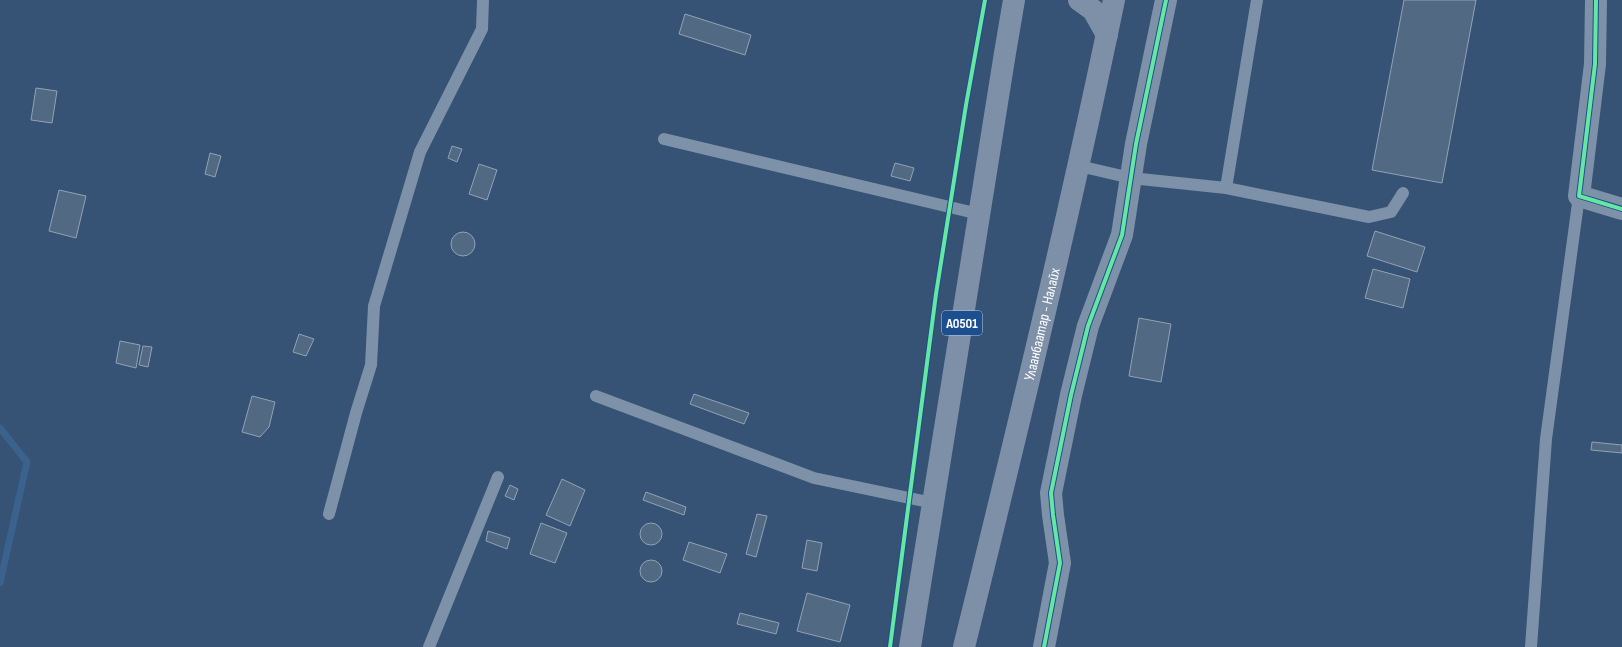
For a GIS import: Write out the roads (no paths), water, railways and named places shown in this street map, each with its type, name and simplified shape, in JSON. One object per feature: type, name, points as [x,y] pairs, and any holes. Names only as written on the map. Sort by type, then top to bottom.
[{"type":"highway","points":[[1079,0],[1094,10],[1107,35]]},
{"type":"highway","name":"Улаанбаатар - Налайх","points":[[964,647],[1052,286],[1114,0]]},
{"type":"highway","name":"A0501","points":[[910,647],[979,214],[1016,1]]},
{"type":"street","points":[[1044,647],[1060,563],[1051,493],[1071,395],[1086,333],[1122,235],[1136,144],[1166,0]]},
{"type":"street","points":[[1596,0],[1596,64],[1580,196],[1622,209]]},
{"type":"lane","points":[[329,514],[356,413],[372,365],[374,306],[420,152],[482,29],[483,0]]},
{"type":"lane","points":[[1226,188],[1257,0]]},
{"type":"lane","points":[[664,139],[979,214]]},
{"type":"lane","points":[[1079,166],[1131,178],[1226,188],[1370,217],[1391,212],[1403,193]]},
{"type":"lane","points":[[1531,647],[1546,439],[1580,196]]},
{"type":"lane","points":[[596,396],[814,478],[933,503]]},
{"type":"lane","points":[[429,647],[498,477]]},
{"type":"waterway","points":[[0,428],[27,462],[0,583]]}]
